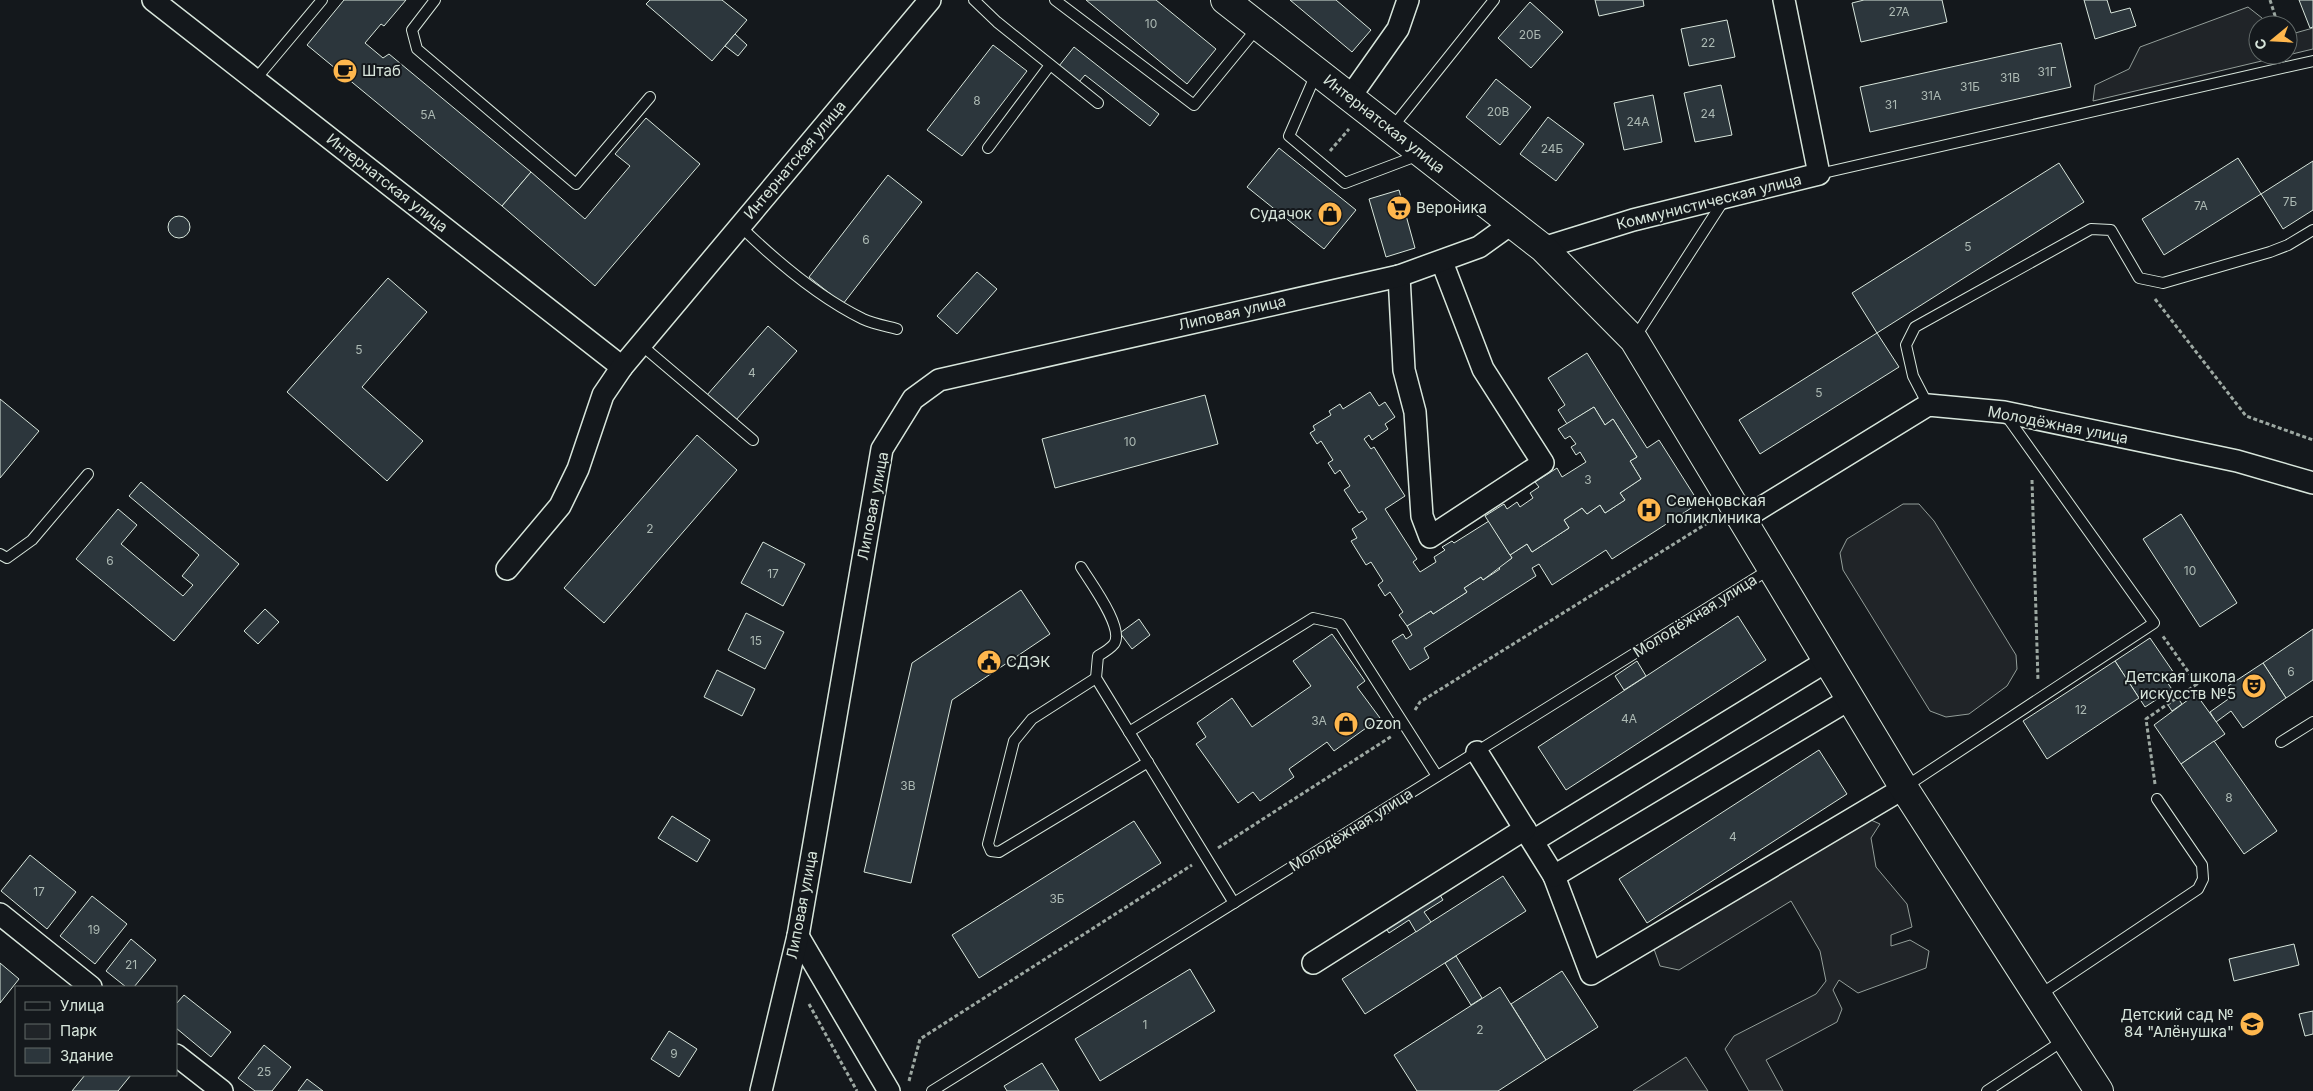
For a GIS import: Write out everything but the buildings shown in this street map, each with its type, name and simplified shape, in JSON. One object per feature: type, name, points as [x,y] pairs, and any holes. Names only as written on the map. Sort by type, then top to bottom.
[{"type":"street","name":"Интернатская улица","points":[[152,0],[622,366]]},
{"type":"street","name":"Интернатская улица","points":[[507,569],[560,506],[578,469],[603,395],[622,366],[930,0]]},
{"type":"street","name":"Интернатская улица","points":[[1224,0],[1543,248],[1634,340],[1904,788],[2064,1040],[2099,1091]]},
{"type":"street","points":[[1358,104],[1398,29],[1408,0]]},
{"type":"street","name":"Коммунистическая улица","points":[[1543,248],[1633,220],[1819,174],[1784,0]]},
{"type":"street","name":"Липовая улица","points":[[761,1091],[798,936],[882,449],[913,399],[938,380],[1399,276],[1442,262],[1478,247],[1511,224]]},
{"type":"street","points":[[1399,276],[1404,370],[1415,412],[1422,516],[1430,537],[1543,463],[1483,368],[1442,262]]},
{"type":"street","points":[[1737,513],[1928,405]]},
{"type":"street","name":"Молодёжная улица","points":[[1928,405],[2004,412],[2236,461],[2313,483]]},
{"type":"street","points":[[1313,963],[1827,661]]},
{"type":"street","points":[[1554,876],[1850,699]]},
{"type":"street","points":[[1477,752],[1554,876],[1591,974],[1904,788]]},
{"type":"street","points":[[0,914],[91,986]]},
{"type":"street","points":[[798,936],[899,1087]]},
{"type":"street","points":[[178,1057],[222,1091]]},
{"type":"lane","points":[[255,80],[322,0]]},
{"type":"lane","points":[[435,0],[412,30],[417,49],[576,184],[650,97]]},
{"type":"lane","points":[[974,0],[996,22],[1098,103]]},
{"type":"lane","points":[[1055,0],[1194,105],[1258,26]]},
{"type":"lane","points":[[1391,130],[1494,0]]},
{"type":"lane","points":[[1819,174],[2313,61]]},
{"type":"lane","points":[[988,148],[1050,65]]},
{"type":"lane","points":[[1317,72],[1289,136],[1345,183],[1422,154]]},
{"type":"lane","points":[[1634,340],[1726,197]]},
{"type":"lane","points":[[740,226],[767,252],[838,306],[866,320],[897,329]]},
{"type":"lane","points":[[1928,405],[1913,376],[1906,345],[1915,327],[2091,228],[2112,230],[2139,278],[2163,283],[2270,252],[2288,245],[2313,230]]},
{"type":"lane","points":[[640,344],[753,440]]},
{"type":"lane","points":[[1904,788],[2154,623],[2004,412]]},
{"type":"lane","points":[[0,554],[7,558],[32,540],[88,474]]},
{"type":"lane","points":[[1081,567],[1112,619],[1117,634],[1114,644],[1098,656],[1096,678],[1234,903]]},
{"type":"lane","name":"Молодёжная улица","points":[[932,1091],[1771,568]]},
{"type":"lane","points":[[1129,732],[1313,618],[1340,624],[1438,776]]},
{"type":"lane","points":[[1096,678],[1032,719],[1014,741],[988,844],[992,851],[999,852],[1148,762]]},
{"type":"lane","points":[[2281,742],[2313,722]]},
{"type":"lane","points":[[2037,996],[2198,889],[2203,879],[2202,865],[2157,799]]},
{"type":"lane","points":[[1987,1091],[2064,1040]]},
{"type":"path","points":[[2270,0],[2275,15]]},
{"type":"path","points":[[1320,162],[1358,104]]},
{"type":"path","points":[[2139,278],[2246,416],[2313,440]]},
{"type":"path","points":[[2031,450],[2038,699]]},
{"type":"path","points":[[899,1087],[920,1039],[1406,727],[1420,702],[1737,513]]},
{"type":"path","points":[[2154,623],[2197,684],[2146,719],[2157,799]]},
{"type":"path","points":[[809,1004],[856,1091]]},
{"type":"green space","points":[[2248,7],[2258,15],[2248,15],[2248,64],[2093,101],[2095,85],[2129,69],[2140,47]]},
{"type":"green space","points":[[2313,28],[2313,49],[2298,53],[2298,32]]},
{"type":"green space","points":[[1903,504],[1919,504],[1934,521],[2016,655],[2017,669],[2007,686],[1969,714],[1946,717],[1930,711],[1843,570],[1840,553],[1847,539]]},
{"type":"green space","points":[[1871,820],[1880,824],[1871,838],[1876,867],[1907,904],[1912,927],[1891,935],[1891,946],[1910,940],[1929,951],[1926,968],[1858,993],[1839,980],[1833,990],[1842,1009],[1837,1022],[1766,1060],[1783,1091],[1749,1091],[1725,1049],[1734,1036],[1816,994],[1826,981],[1820,951],[1791,901],[1679,970],[1660,966],[1654,949]]},
{"type":"green space","points":[[1686,1057],[1708,1091],[1633,1091]]},
{"type":"place","name":"Штаб","points":[[345,71]]},
{"type":"place","name":"Вероника","points":[[1399,208]]},
{"type":"place","name":"Судачок","points":[[1330,214]]},
{"type":"place","name":"Семеновская поликлиника","points":[[1649,510]]},
{"type":"place","name":"СДЭК","points":[[989,662]]},
{"type":"place","name":"Детская школа искусств №5","points":[[2254,686]]},
{"type":"place","name":"Ozon","points":[[1346,724]]},
{"type":"place","name":"Детский сад № 84 \"Алёнушка\"","points":[[2252,1024]]}]
